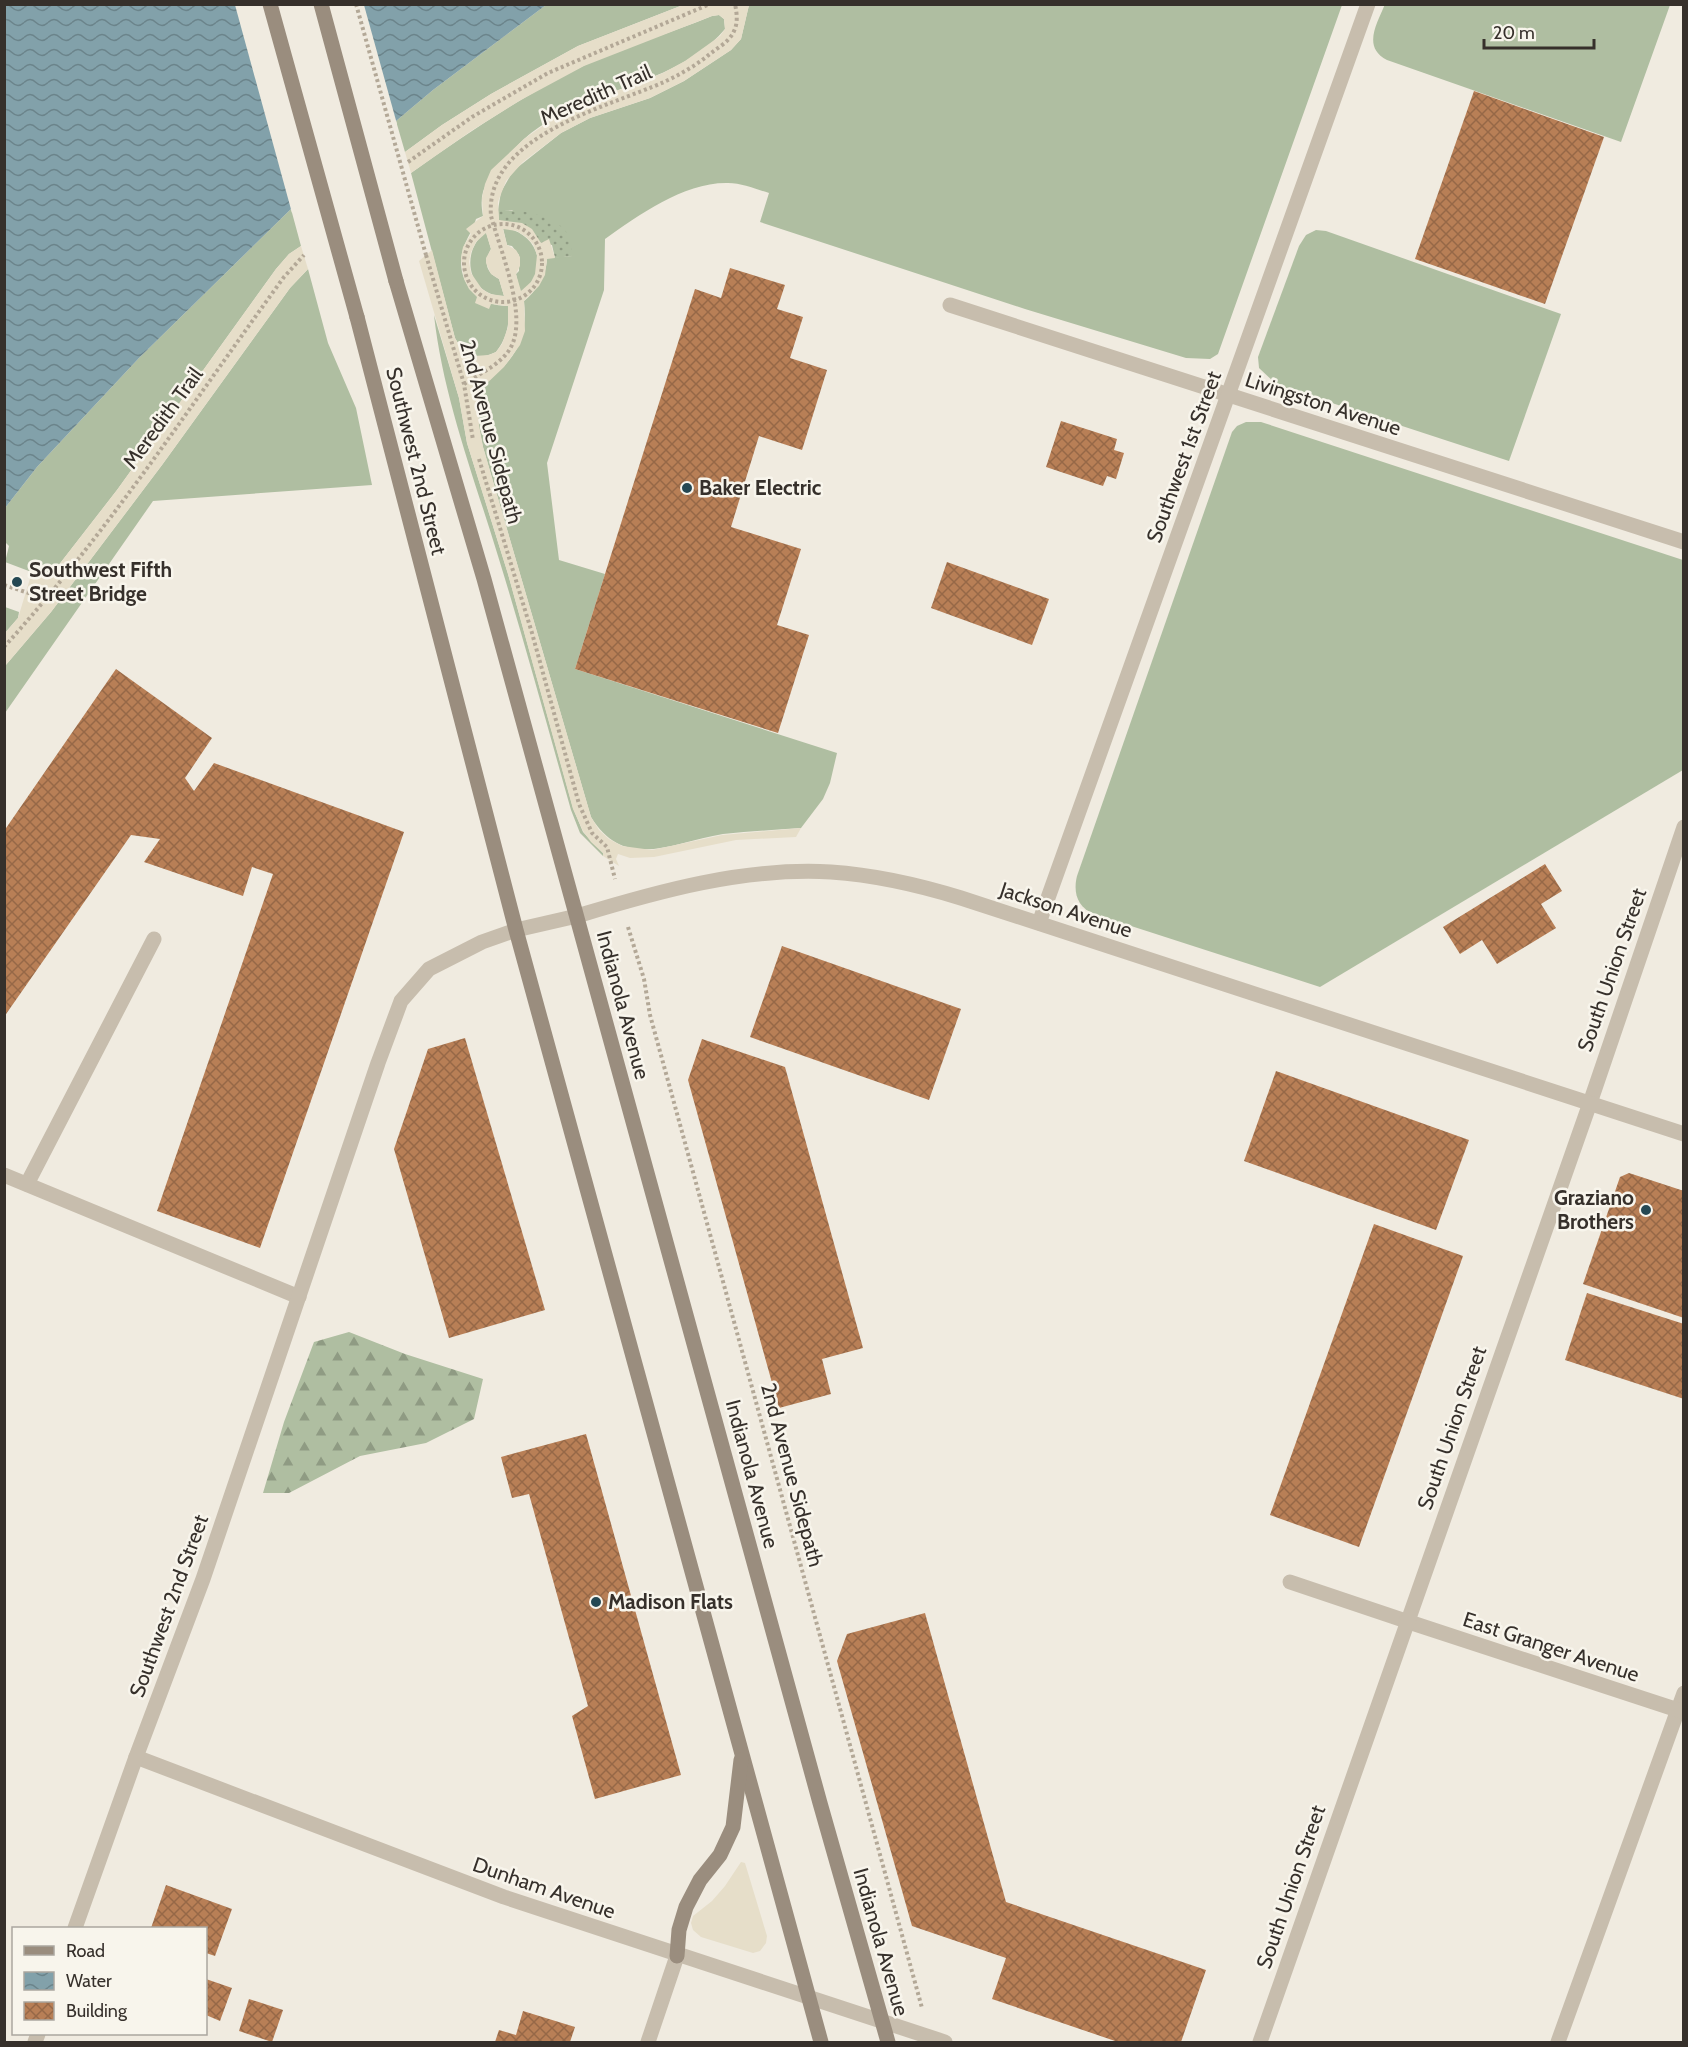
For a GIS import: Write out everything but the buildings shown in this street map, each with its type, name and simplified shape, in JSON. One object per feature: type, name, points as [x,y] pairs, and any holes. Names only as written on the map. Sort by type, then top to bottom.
[{"type":"main road","name":"Southwest 2nd Street","points":[[270,4],[357,317],[516,930]]},
{"type":"main road","name":"Southwest 2nd Street","points":[[321,4],[396,281],[484,579],[577,916]]},
{"type":"main road","name":"Indianola Avenue","points":[[577,916],[888,2043]]},
{"type":"main road","points":[[516,930],[821,2043]]},
{"type":"main road","points":[[677,1956],[679,1930],[686,1907],[700,1880],[720,1855],[733,1827],[742,1751]]},
{"type":"street","name":"Southwest 1st Street","points":[[1039,924],[1368,4]]},
{"type":"street","name":"Livingston Avenue","points":[[950,305],[1683,542]]},
{"type":"street","name":"South Union Street","points":[[1260,2043],[1406,1621],[1590,1103],[1683,827]]},
{"type":"street","name":"Jackson Avenue","points":[[516,930],[730,878],[797,872],[865,876],[918,886],[1039,924],[1683,1134]]},
{"type":"street","name":"Southwest 2nd Street","points":[[76,1927],[203,1579],[401,1001],[429,969],[482,942],[516,930]]},
{"type":"street","points":[[27,1184],[154,939]]},
{"type":"street","points":[[4,1175],[299,1298]]},
{"type":"street","name":"East Granger Avenue","points":[[1290,1582],[1681,1711]]},
{"type":"street","points":[[1558,2043],[1681,1711],[1683,1693]]},
{"type":"street","name":"Dunham Avenue","points":[[136,1757],[504,1897],[945,2043]]},
{"type":"street","points":[[648,2043],[677,1956]]},
{"type":"path","name":"2nd Avenue Sidepath","points":[[357,4],[464,384],[473,438],[532,633],[579,804],[592,833],[607,847],[609,860]]},
{"type":"path","name":"Meredith Trail","points":[[408,162],[472,117],[548,73],[710,4]]},
{"type":"path","name":"Meredith Trail","points":[[464,384],[496,363],[511,347],[518,324],[515,300],[493,225],[490,206],[492,192],[498,178],[516,156],[538,137],[563,122],[686,71],[731,38],[737,19],[735,4]]},
{"type":"path","points":[[506,224],[519,227],[530,235],[538,246],[542,258],[541,272],[536,284],[527,294],[515,300],[502,302],[490,300],[470,285],[465,274],[464,261],[469,243],[482,229],[506,224]]},
{"type":"path","name":"Meredith Trail","points":[[4,647],[47,599],[112,516],[284,277],[304,255]]},
{"type":"path","points":[[4,585],[47,599]]},
{"type":"path","name":"2nd Avenue Sidepath","points":[[633,944],[644,979],[650,1016],[924,2014]]},
{"type":"green space","points":[[1385,4],[1670,5],[1621,142],[1387,60],[1379,55],[1373,42]]},
{"type":"green space","points":[[546,5],[683,5],[578,46],[491,94],[405,152],[396,121],[433,90]]},
{"type":"green space","points":[[749,5],[1342,5],[1218,354],[1210,359],[1186,358],[1025,309],[760,222],[769,193],[738,184],[711,184],[679,194],[647,210],[605,239],[604,290],[547,463],[559,560],[605,574],[575,669],[837,753],[830,783],[823,799],[801,828],[723,834],[668,847],[635,849],[619,844],[604,834],[591,817],[483,447],[477,415],[481,391],[509,361],[519,345],[524,329],[524,301],[540,282],[547,258],[572,256],[512,210],[498,210],[501,192],[513,171],[561,133],[590,118],[650,98],[684,81],[731,50],[741,39]]},
{"type":"green space","points":[[719,15],[724,19],[725,29],[697,54],[681,64],[583,104],[548,122],[521,142],[488,181],[482,199],[483,216],[476,219],[463,249],[462,271],[470,289],[478,296],[497,305],[508,306],[509,318],[505,336],[496,352],[477,357],[468,353],[455,338],[411,173],[495,116],[583,66],[614,52]]},
{"type":"green space","points":[[291,209],[301,246],[289,254],[276,269],[117,490],[58,566],[42,576],[5,562],[9,546],[5,542],[5,508],[37,467],[139,358]]},
{"type":"green space","points":[[498,210],[526,212],[554,221],[569,236],[572,256],[555,258],[552,245],[541,243],[499,220]]},
{"type":"green space","points":[[503,228],[525,237],[537,254],[536,274],[530,284],[520,292],[516,274],[519,271],[519,255],[512,246],[507,245]]},
{"type":"green space","points":[[1316,230],[1326,231],[1561,314],[1509,461],[1277,385],[1259,368],[1258,357],[1299,246],[1306,235]]},
{"type":"green space","points":[[486,232],[491,249],[487,258],[488,270],[499,279],[504,296],[482,289],[471,272],[472,250]]},
{"type":"green space","points":[[308,269],[328,343],[356,408],[372,485],[153,501],[5,713],[5,666],[51,612],[162,465],[290,288]]},
{"type":"green space","points":[[434,315],[459,398],[467,443],[508,574],[573,808],[583,832],[603,853],[603,856],[580,833],[571,810],[517,619],[460,437],[444,376]]},
{"type":"green space","points":[[1246,422],[1261,422],[1683,560],[1683,770],[1320,987],[1094,914],[1080,903],[1076,893],[1077,876],[1232,432],[1237,426]]},
{"type":"green space","points":[[5,607],[19,612],[18,618],[5,633]]},
{"type":"green space","points":[[349,1332],[405,1354],[483,1379],[474,1419],[426,1443],[360,1456],[289,1493],[263,1493],[284,1422],[314,1342]]},
{"type":"shaded area","points":[[683,5],[749,5],[741,39],[731,50],[684,81],[650,98],[590,118],[561,133],[523,162],[506,181],[498,202],[499,220],[522,223],[532,229],[541,243],[549,239],[555,258],[547,259],[545,275],[539,286],[524,301],[525,331],[520,345],[504,367],[482,388],[478,398],[483,447],[591,817],[599,830],[622,846],[652,850],[722,835],[801,828],[796,837],[736,840],[654,857],[630,858],[618,854],[616,859],[619,866],[603,856],[603,853],[591,842],[573,809],[508,574],[467,443],[459,398],[419,261],[432,250],[455,338],[461,349],[474,356],[496,352],[502,344],[508,327],[508,306],[491,304],[489,309],[475,303],[477,297],[469,289],[464,279],[461,258],[463,247],[471,234],[466,229],[483,216],[482,198],[491,170],[524,139],[551,120],[591,101],[663,73],[685,61],[720,36],[725,29],[724,19],[719,15],[712,16],[584,66],[519,101],[411,173],[405,152],[491,94],[578,46]],"holes":[[[503,229],[517,231],[526,237],[533,244],[537,255],[535,274],[531,282],[521,291],[516,274],[520,266],[520,257],[516,250],[507,245]],[[486,233],[491,249],[486,263],[491,274],[499,279],[504,296],[490,294],[482,289],[471,273],[469,262],[471,252],[476,242]]]},
{"type":"shaded area","points":[[301,246],[308,269],[290,288],[162,465],[51,612],[5,666],[5,633],[18,618],[32,572],[42,575],[58,566],[117,490],[276,269],[289,254]]},
{"type":"shaded area","points":[[741,1862],[745,1863],[767,1936],[766,1943],[760,1951],[753,1953],[701,1937],[693,1930],[691,1923],[693,1916],[712,1901]]},
{"type":"water","points":[[5,5],[546,5],[433,90],[291,209],[139,358],[37,467],[5,508]]},
{"type":"pier","points":[[235,5],[364,5],[397,124],[292,213]]},
{"type":"place","name":"Baker Electric","points":[[687,488]]},
{"type":"place","name":"Southwest Fifth Street Bridge","points":[[17,582]]},
{"type":"place","name":"Graziano Brothers","points":[[1646,1210]]},
{"type":"place","name":"Madison Flats","points":[[596,1602]]}]
